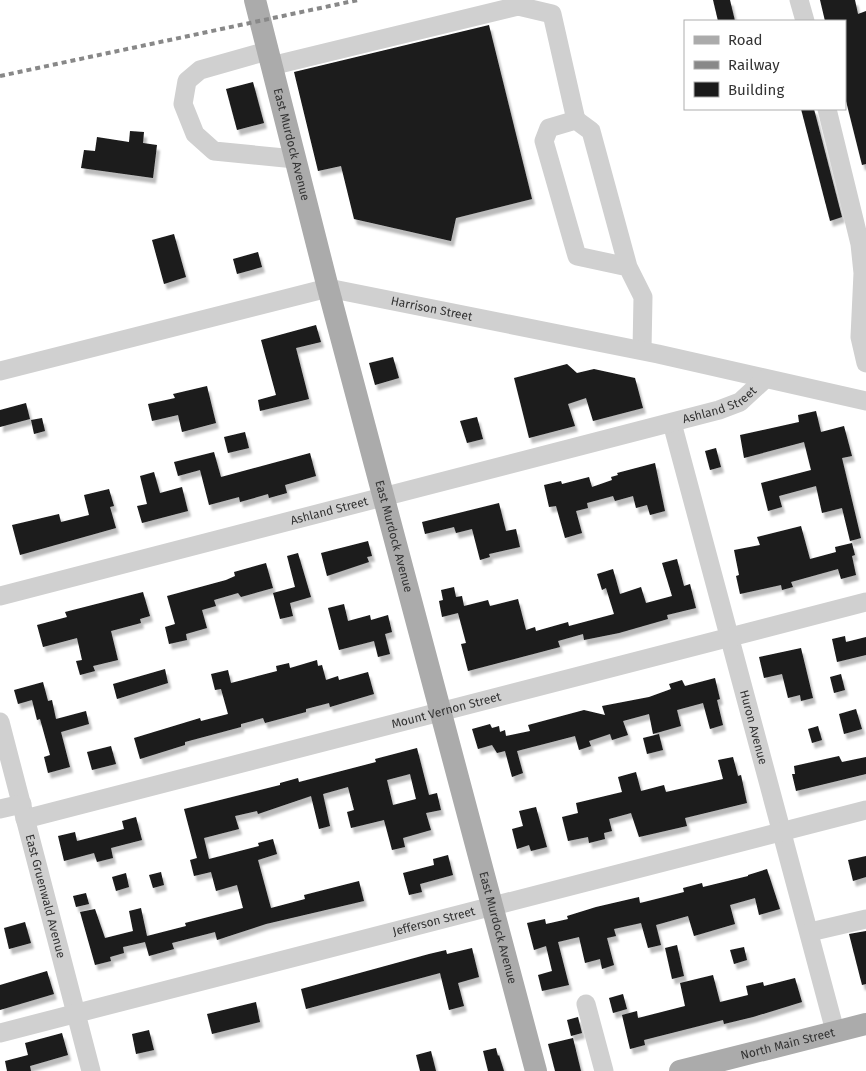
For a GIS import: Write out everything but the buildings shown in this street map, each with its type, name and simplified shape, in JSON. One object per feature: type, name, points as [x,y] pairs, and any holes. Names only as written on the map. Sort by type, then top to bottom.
[{"type":"main road","name":"East Murdock Avenue","points":[[255,0],[328,288],[442,711],[536,1071]]},
{"type":"main road","name":"North Main Street","points":[[680,1071],[866,1024]]},
{"type":"street","points":[[799,0],[805,20]]},
{"type":"street","points":[[295,158],[214,151],[195,134],[183,104],[186,81],[200,70],[269,58],[518,6],[552,14],[576,120],[591,130],[628,267],[643,297],[642,350]]},
{"type":"street","points":[[827,110],[860,244],[863,273],[860,336],[866,363]]},
{"type":"street","points":[[576,120],[549,128],[544,141],[577,256],[628,267]]},
{"type":"street","name":"Harrison Street","points":[[0,371],[328,288],[642,350],[765,379],[865,395]]},
{"type":"street","name":"Ashland Street","points":[[0,596],[672,423],[740,402],[765,379]]},
{"type":"street","name":"Huron Avenue","points":[[672,423],[783,831],[835,1031]]},
{"type":"street","name":"Mount Vernon Street","points":[[0,810],[24,811],[442,711],[866,602]]},
{"type":"street","name":"East Gruenwald Avenue","points":[[0,722],[91,1071]]},
{"type":"street","name":"Jefferson Street","points":[[0,1033],[866,810]]},
{"type":"street","points":[[810,932],[866,919]]},
{"type":"street","points":[[586,1004],[604,1071]]},
{"type":"railway","points":[[0,76],[358,0]]}]
